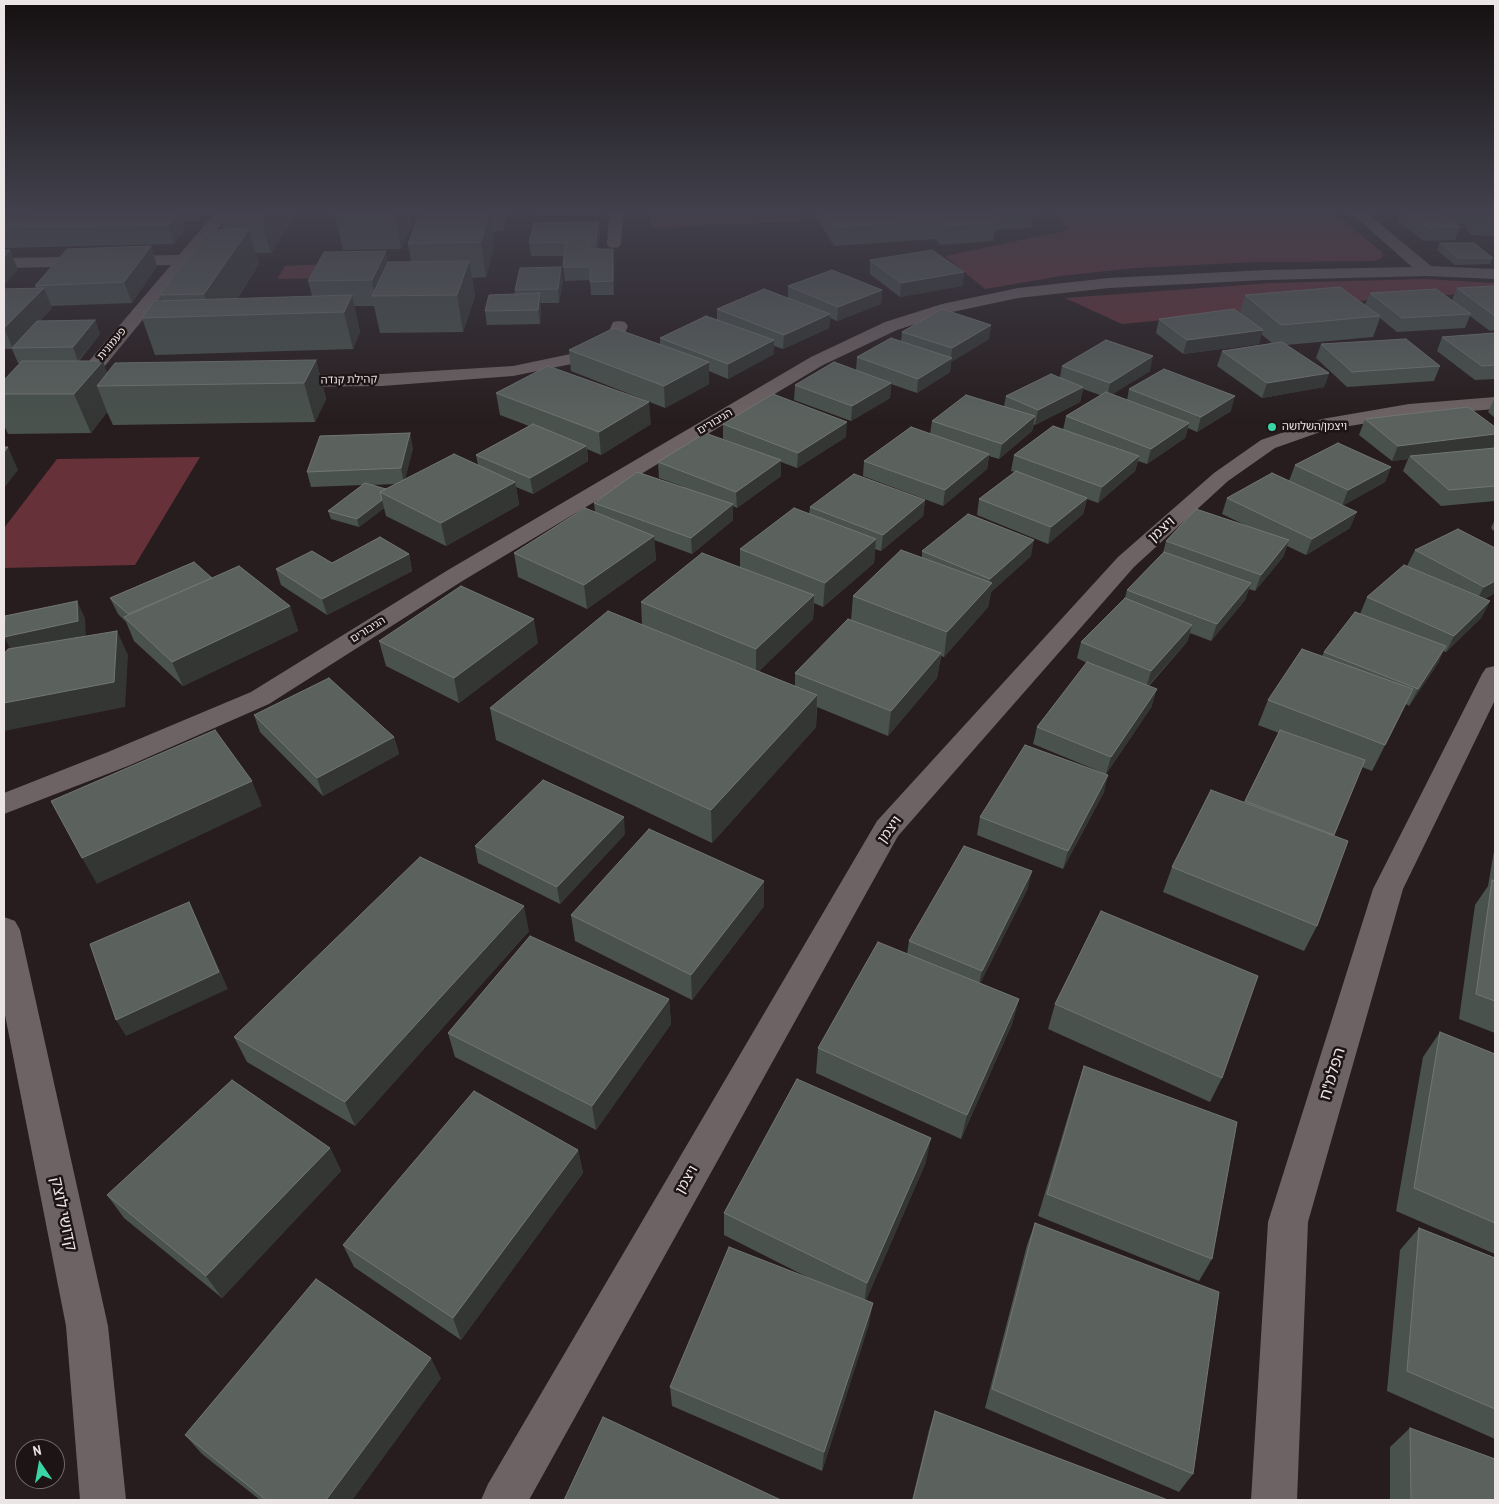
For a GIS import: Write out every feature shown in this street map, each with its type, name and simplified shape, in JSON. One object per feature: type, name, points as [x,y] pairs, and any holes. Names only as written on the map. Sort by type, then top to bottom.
[{"type":"street","name":"פעמונית","points":[[105,385],[71,385],[162,282]]},
{"type":"street","name":"הגיבורים","points":[[4,804],[118,759],[260,698],[456,575],[817,361],[891,326],[948,308],[1018,293],[1124,282]]},
{"type":"street","name":"קהילת קנדה","points":[[271,382],[382,380],[513,371],[585,356],[615,338],[619,326]]},
{"type":"street","name":"ויצמן","points":[[504,1500],[887,829],[1126,562],[1221,477],[1268,444],[1332,424],[1409,410],[1495,403]]},
{"type":"street","name":"הפלמ\"ח","points":[[1274,1500],[1288,1222],[1388,889],[1495,674]]},
{"type":"street","name":"קדושי לוצק","points":[[4,930],[87,1326],[103,1500]]},
{"type":"shaded area","points":[[977,282],[1025,282],[985,289]]},
{"type":"shaded area","points":[[1481,282],[1495,283],[1495,292],[1369,300],[1122,324],[1065,298],[1271,283]]},
{"type":"shaded area","points":[[200,457],[135,565],[4,568],[4,528],[57,459]]},
{"type":"building","points":[[38,282],[120,282],[35,286]]},
{"type":"building","points":[[169,282],[212,282],[204,294],[159,295]]},
{"type":"building","points":[[379,282],[462,282],[457,295],[372,296]]},
{"type":"building","points":[[517,282],[559,282],[558,289],[515,290]]},
{"type":"building","points":[[798,282],[862,282],[882,290],[838,307],[788,286]]},
{"type":"building","points":[[1495,286],[1495,316],[1457,288]]},
{"type":"building","points":[[1340,287],[1380,316],[1281,325],[1245,295]]},
{"type":"building","points":[[44,288],[4,328],[4,289]]},
{"type":"building","points":[[764,289],[830,314],[784,335],[717,309]]},
{"type":"building","points":[[1436,289],[1471,314],[1402,318],[1370,293]]},
{"type":"building","points":[[540,293],[538,310],[485,311],[489,295]]},
{"type":"building","points":[[352,295],[344,312],[142,318],[154,301]]},
{"type":"building","points":[[942,309],[991,325],[952,348],[902,332]]},
{"type":"building","points":[[1234,309],[1263,330],[1187,340],[1159,319]]},
{"type":"building","points":[[706,316],[774,340],[728,364],[660,338]]},
{"type":"building","points":[[95,320],[73,347],[12,348],[37,321]]},
{"type":"building","points":[[614,328],[709,362],[664,386],[569,350]]},
{"type":"building","points":[[1494,333],[1495,365],[1482,366],[1442,337]]},
{"type":"building","points":[[891,338],[952,358],[918,379],[857,357]]},
{"type":"building","points":[[1406,339],[1440,366],[1352,372],[1321,344]]},
{"type":"building","points":[[1106,340],[1153,356],[1110,383],[1062,366]]},
{"type":"building","points":[[1282,342],[1329,373],[1267,383],[1222,351]]},
{"type":"building","points":[[316,360],[304,383],[97,386],[115,363]]},
{"type":"building","points":[[22,361],[103,361],[74,394],[4,394],[4,380]]},
{"type":"building","points":[[834,362],[891,383],[852,406],[795,385]]},
{"type":"building","points":[[548,366],[649,402],[599,432],[496,393]]},
{"type":"building","points":[[1164,369],[1235,396],[1201,417],[1129,389]]},
{"type":"building","points":[[1051,374],[1083,387],[1038,410],[1006,396]]},
{"type":"building","points":[[1106,392],[1189,423],[1151,449],[1066,416]]},
{"type":"building","points":[[773,394],[847,422],[798,453],[723,424]]},
{"type":"building","points":[[966,395],[1035,416],[1002,444],[932,421]]},
{"type":"building","points":[[1468,407],[1495,427],[1495,434],[1398,446],[1365,419]]},
{"type":"building","points":[[533,424],[586,446],[530,478],[476,455]]},
{"type":"building","points":[[1053,426],[1139,456],[1102,487],[1014,455]]},
{"type":"building","points":[[911,427],[989,454],[945,490],[864,461]]},
{"type":"building","points":[[410,433],[401,468],[307,472],[320,436]]},
{"type":"building","points":[[705,433],[781,460],[736,492],[658,462]]},
{"type":"building","points":[[1338,443],[1391,467],[1348,490],[1295,465]]},
{"type":"building","points":[[1495,448],[1495,486],[1449,490],[1410,456]]},
{"type":"building","points":[[454,454],[515,482],[441,523],[380,492]]},
{"type":"building","points":[[1016,471],[1087,498],[1051,527],[979,499]]},
{"type":"building","points":[[637,472],[733,504],[691,538],[594,503]]},
{"type":"building","points":[[1272,473],[1357,512],[1312,539],[1227,498]]},
{"type":"building","points":[[854,474],[925,500],[883,535],[810,507]]},
{"type":"building","points":[[365,483],[386,489],[380,492],[382,500],[357,519],[328,511]]},
{"type":"building","points":[[585,508],[654,536],[584,585],[514,553]]},
{"type":"building","points":[[794,508],[876,539],[825,583],[740,549]]},
{"type":"building","points":[[1196,509],[1289,540],[1261,575],[1166,541]]},
{"type":"building","points":[[968,514],[1034,540],[990,579],[922,551]]},
{"type":"building","points":[[1458,529],[1495,548],[1495,581],[1484,587],[1415,550]]},
{"type":"building","points":[[380,537],[409,554],[322,599],[276,569],[312,551],[332,563]]},
{"type":"building","points":[[901,550],[992,583],[947,632],[853,596]]},
{"type":"building","points":[[1164,552],[1251,583],[1217,624],[1127,590]]},
{"type":"building","points":[[702,553],[814,595],[756,649],[641,602]]},
{"type":"building","points":[[194,562],[212,578],[128,614],[110,598]]},
{"type":"building","points":[[1404,565],[1490,601],[1454,636],[1367,597]]},
{"type":"building","points":[[239,566],[290,606],[172,662],[124,617]]},
{"type":"building","points":[[461,586],[534,619],[454,678],[379,641]]},
{"type":"building","points":[[1125,598],[1192,625],[1151,671],[1081,642]]},
{"type":"building","points":[[77,601],[78,621],[4,637],[5,616]]},
{"type":"building","points":[[608,611],[817,695],[711,810],[490,708]]},
{"type":"building","points":[[1355,612],[1446,646],[1418,689],[1324,652]]},
{"type":"building","points":[[848,619],[941,653],[891,711],[795,673]]},
{"type":"building","points":[[117,631],[114,682],[4,703],[4,654],[8,649]]},
{"type":"building","points":[[1302,649],[1413,689],[1385,745],[1268,700]]},
{"type":"building","points":[[1087,662],[1157,689],[1111,757],[1037,727]]},
{"type":"building","points":[[329,678],[394,737],[317,778],[254,715]]},
{"type":"building","points":[[215,730],[252,781],[82,858],[51,801]]},
{"type":"building","points":[[1280,730],[1365,760],[1334,835],[1245,801]]},
{"type":"building","points":[[1025,745],[1108,775],[1068,851],[980,817]]},
{"type":"building","points":[[543,780],[624,817],[557,887],[475,846]]},
{"type":"building","points":[[1211,790],[1348,841],[1317,926],[1172,867]]},
{"type":"building","points":[[649,829],[764,881],[691,975],[571,915]]},
{"type":"building","points":[[964,846],[1032,871],[982,971],[909,941]]},
{"type":"building","points":[[420,857],[524,906],[345,1102],[234,1037]]},
{"type":"building","points":[[1492,880],[1495,881],[1495,1001],[1476,994]]},
{"type":"building","points":[[189,902],[219,972],[116,1020],[90,944]]},
{"type":"building","points":[[1101,911],[1258,976],[1222,1078],[1055,1004]]},
{"type":"building","points":[[530,936],[669,999],[592,1106],[448,1033]]},
{"type":"building","points":[[878,942],[1019,999],[967,1115],[818,1048]]},
{"type":"building","points":[[1440,1032],[1495,1054],[1495,1223],[1414,1188]]},
{"type":"building","points":[[1084,1066],[1237,1122],[1212,1259],[1047,1194]]},
{"type":"building","points":[[797,1079],[931,1138],[867,1283],[724,1213]]},
{"type":"building","points":[[232,1080],[330,1148],[206,1276],[107,1195]]},
{"type":"building","points":[[474,1091],[578,1150],[453,1318],[343,1245]]},
{"type":"building","points":[[1035,1223],[1219,1292],[1193,1474],[992,1389]]},
{"type":"building","points":[[1419,1228],[1495,1258],[1495,1409],[1407,1371]]},
{"type":"building","points":[[729,1247],[873,1303],[824,1452],[670,1387]]},
{"type":"building","points":[[316,1279],[431,1358],[326,1500],[266,1500],[185,1435]]},
{"type":"building","points":[[935,1411],[1168,1500],[913,1500]]},
{"type":"building","points":[[603,1417],[781,1500],[564,1500]]},
{"type":"building","points":[[1410,1428],[1495,1459],[1495,1500],[1411,1500]]},
{"type":"place","name":"ויצמן/השלושה","points":[[1272,427]]}]
